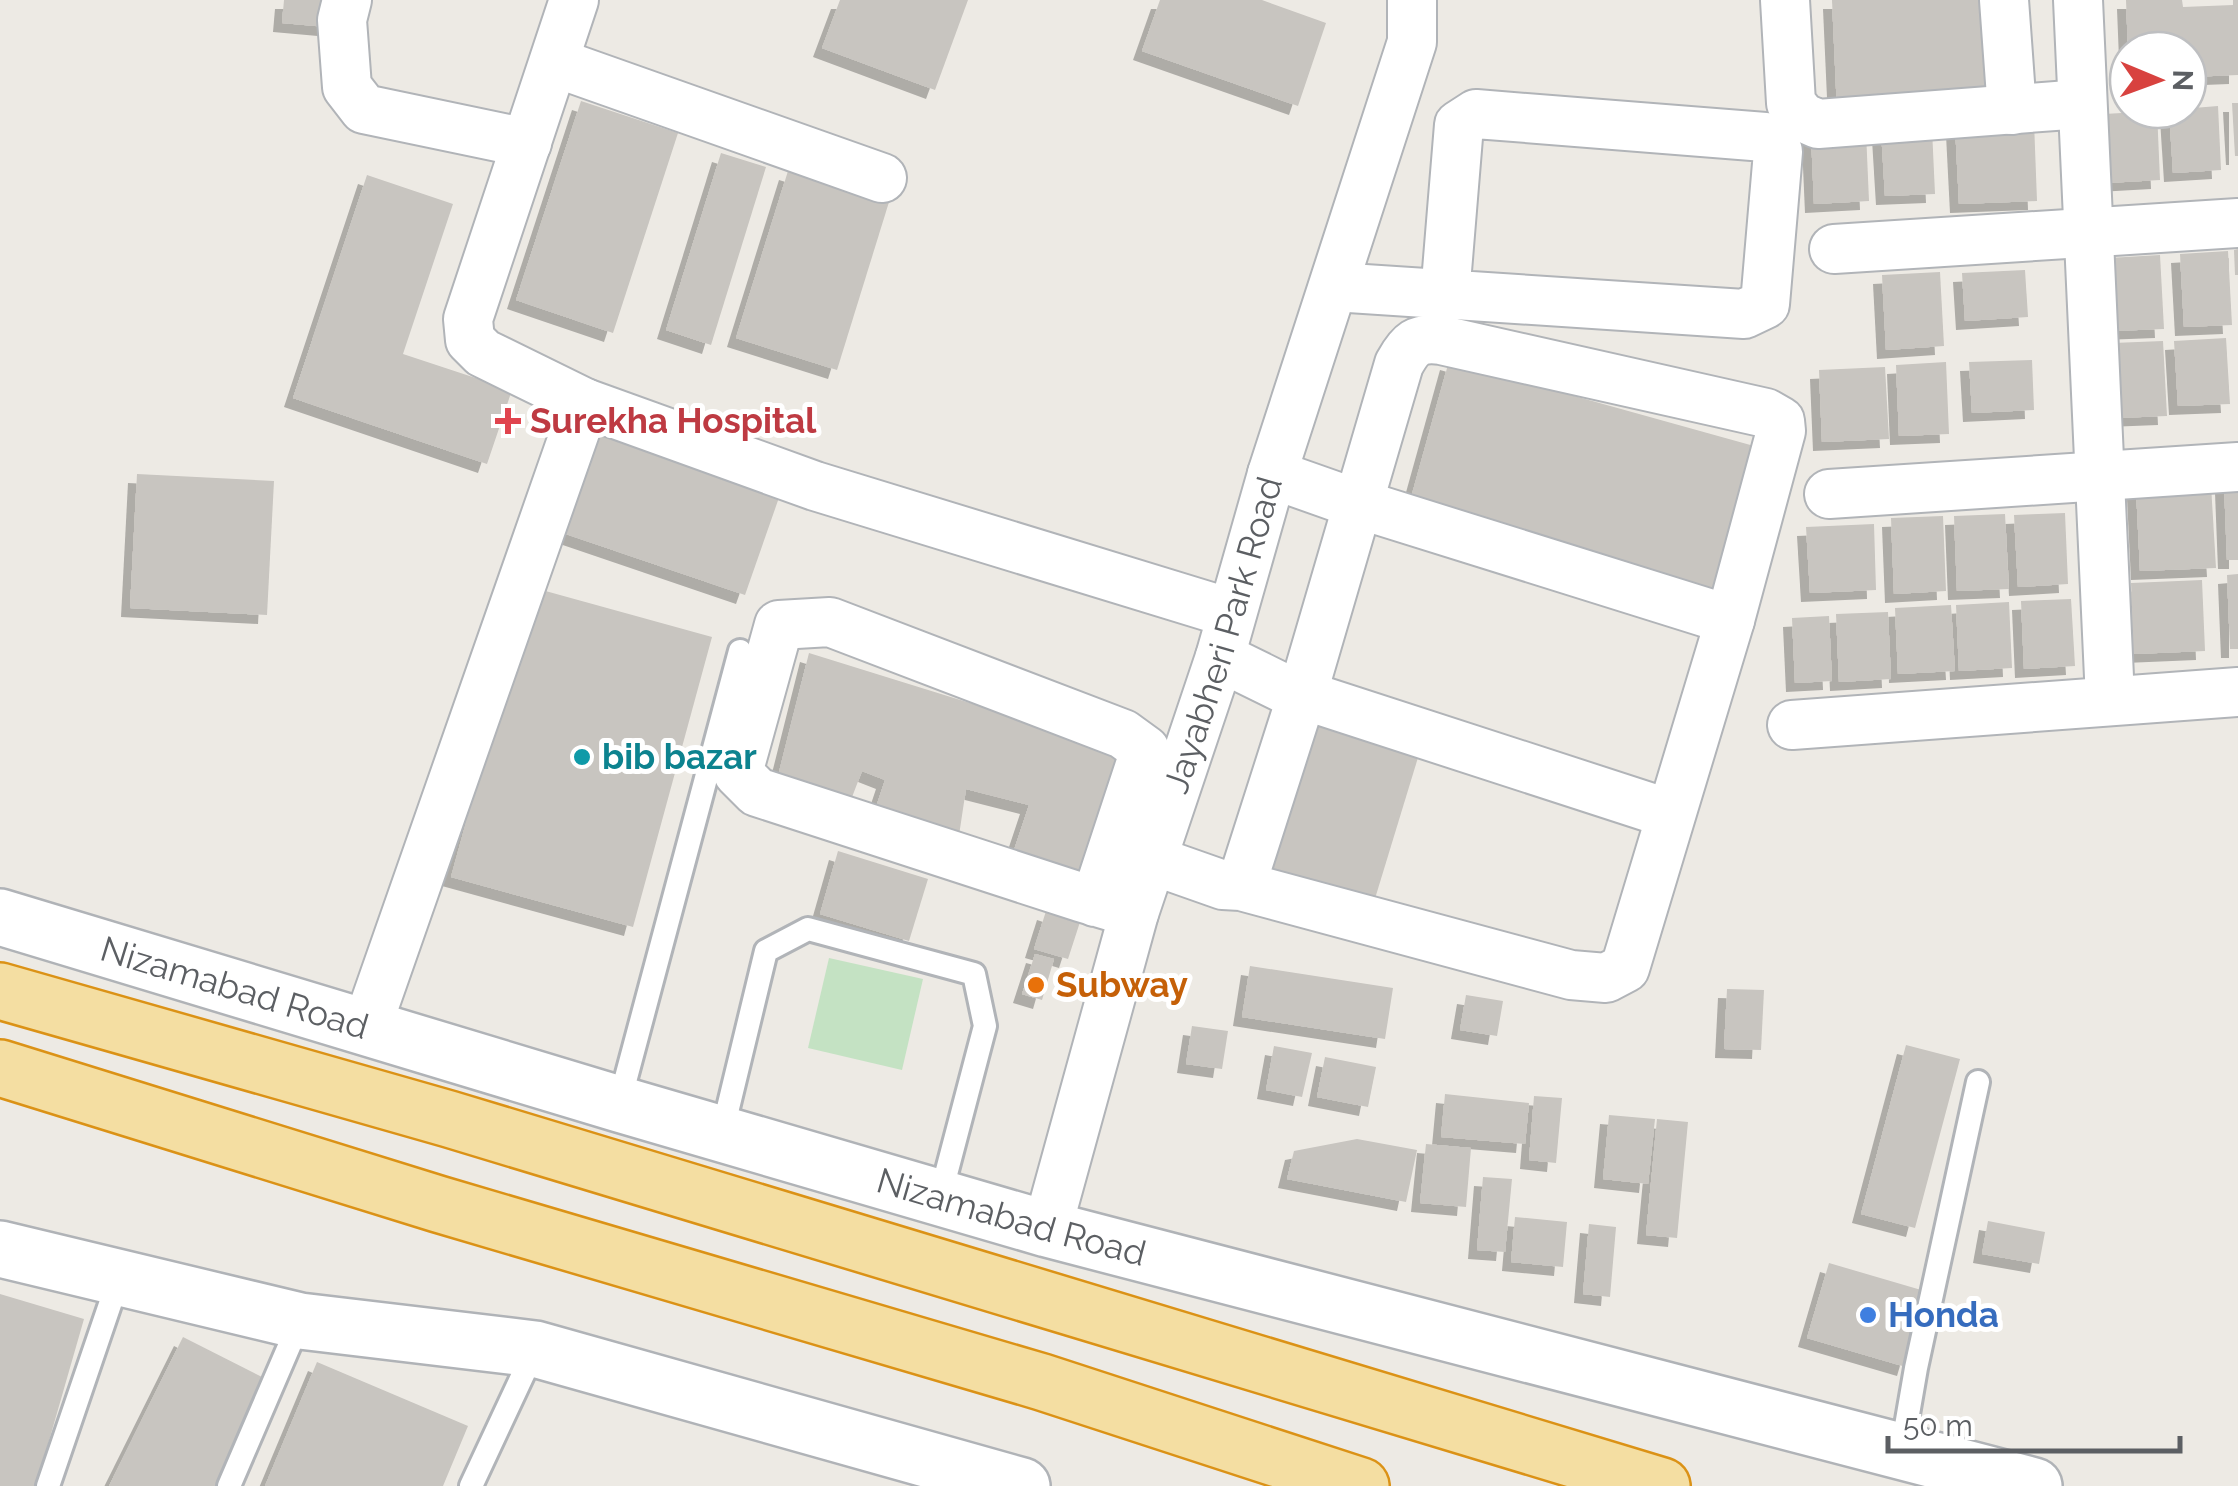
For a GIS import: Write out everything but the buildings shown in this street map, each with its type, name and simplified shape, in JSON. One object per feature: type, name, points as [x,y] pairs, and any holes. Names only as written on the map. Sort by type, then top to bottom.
[{"type":"highway","name":"Nizamabad Road","points":[[0,990],[449,1119],[1662,1486]]},
{"type":"highway","points":[[0,1068],[457,1209],[1042,1382],[1361,1486]]},
{"type":"main road","name":"Nizamabad Road","points":[[0,917],[619,1104],[1048,1228],[2034,1486]]},
{"type":"main road","points":[[0,1248],[300,1321],[535,1349],[1022,1486]]},
{"type":"street","points":[[346,0],[342,20],[347,87],[364,109],[526,143]]},
{"type":"street","points":[[574,0],[468,320],[470,340],[483,353],[585,403],[1225,635],[1285,689],[1670,814]]},
{"type":"street","name":"Jayabheri Park Road","points":[[1048,1228],[1115,907],[1152,860],[1334,287],[1412,21],[1448,0]]},
{"type":"street","points":[[1786,0],[1791,102],[1802,117],[1818,124],[2082,104]]},
{"type":"street","points":[[2004,0],[2012,110]]},
{"type":"street","points":[[2078,0],[2110,699]]},
{"type":"street","points":[[554,62],[882,178]]},
{"type":"street","points":[[1334,287],[1446,295],[1744,314],[1765,304],[1778,152],[1765,137],[1476,114],[1459,125],[1446,295]]},
{"type":"street","points":[[1834,250],[2238,223]]},
{"type":"street","points":[[1152,860],[1222,885],[1241,886],[1571,975],[1606,978],[1625,968],[1730,620],[1781,431],[1780,421],[1766,413],[1425,338],[1410,344],[1399,364],[1360,504],[1241,886]]},
{"type":"street","points":[[366,1026],[585,403]]},
{"type":"street","points":[[1829,494],[2238,467]]},
{"type":"street","points":[[1272,474],[1730,620]]},
{"type":"street","points":[[830,622],[1124,734],[1145,750],[1115,907],[757,792],[738,773],[779,625],[830,622]]},
{"type":"street","points":[[1792,725],[2238,692]]},
{"type":"lane","points":[[619,1104],[740,650]]},
{"type":"lane","points":[[722,1133],[766,951],[808,929],[974,974],[985,1026],[940,1197]]},
{"type":"lane","points":[[1902,1449],[1978,1082]]},
{"type":"lane","points":[[48,1486],[120,1275]]},
{"type":"lane","points":[[229,1486],[300,1321]]},
{"type":"lane","points":[[472,1486],[535,1349]]},
{"type":"green space","points":[[829,958],[923,979],[902,1070],[808,1048]]},
{"type":"place","name":"Surekha Hospital","points":[[508,421]]},
{"type":"place","name":"bib bazar","points":[[582,757]]},
{"type":"place","name":"Subway","points":[[1036,985]]},
{"type":"place","name":"Honda","points":[[1868,1315]]}]
